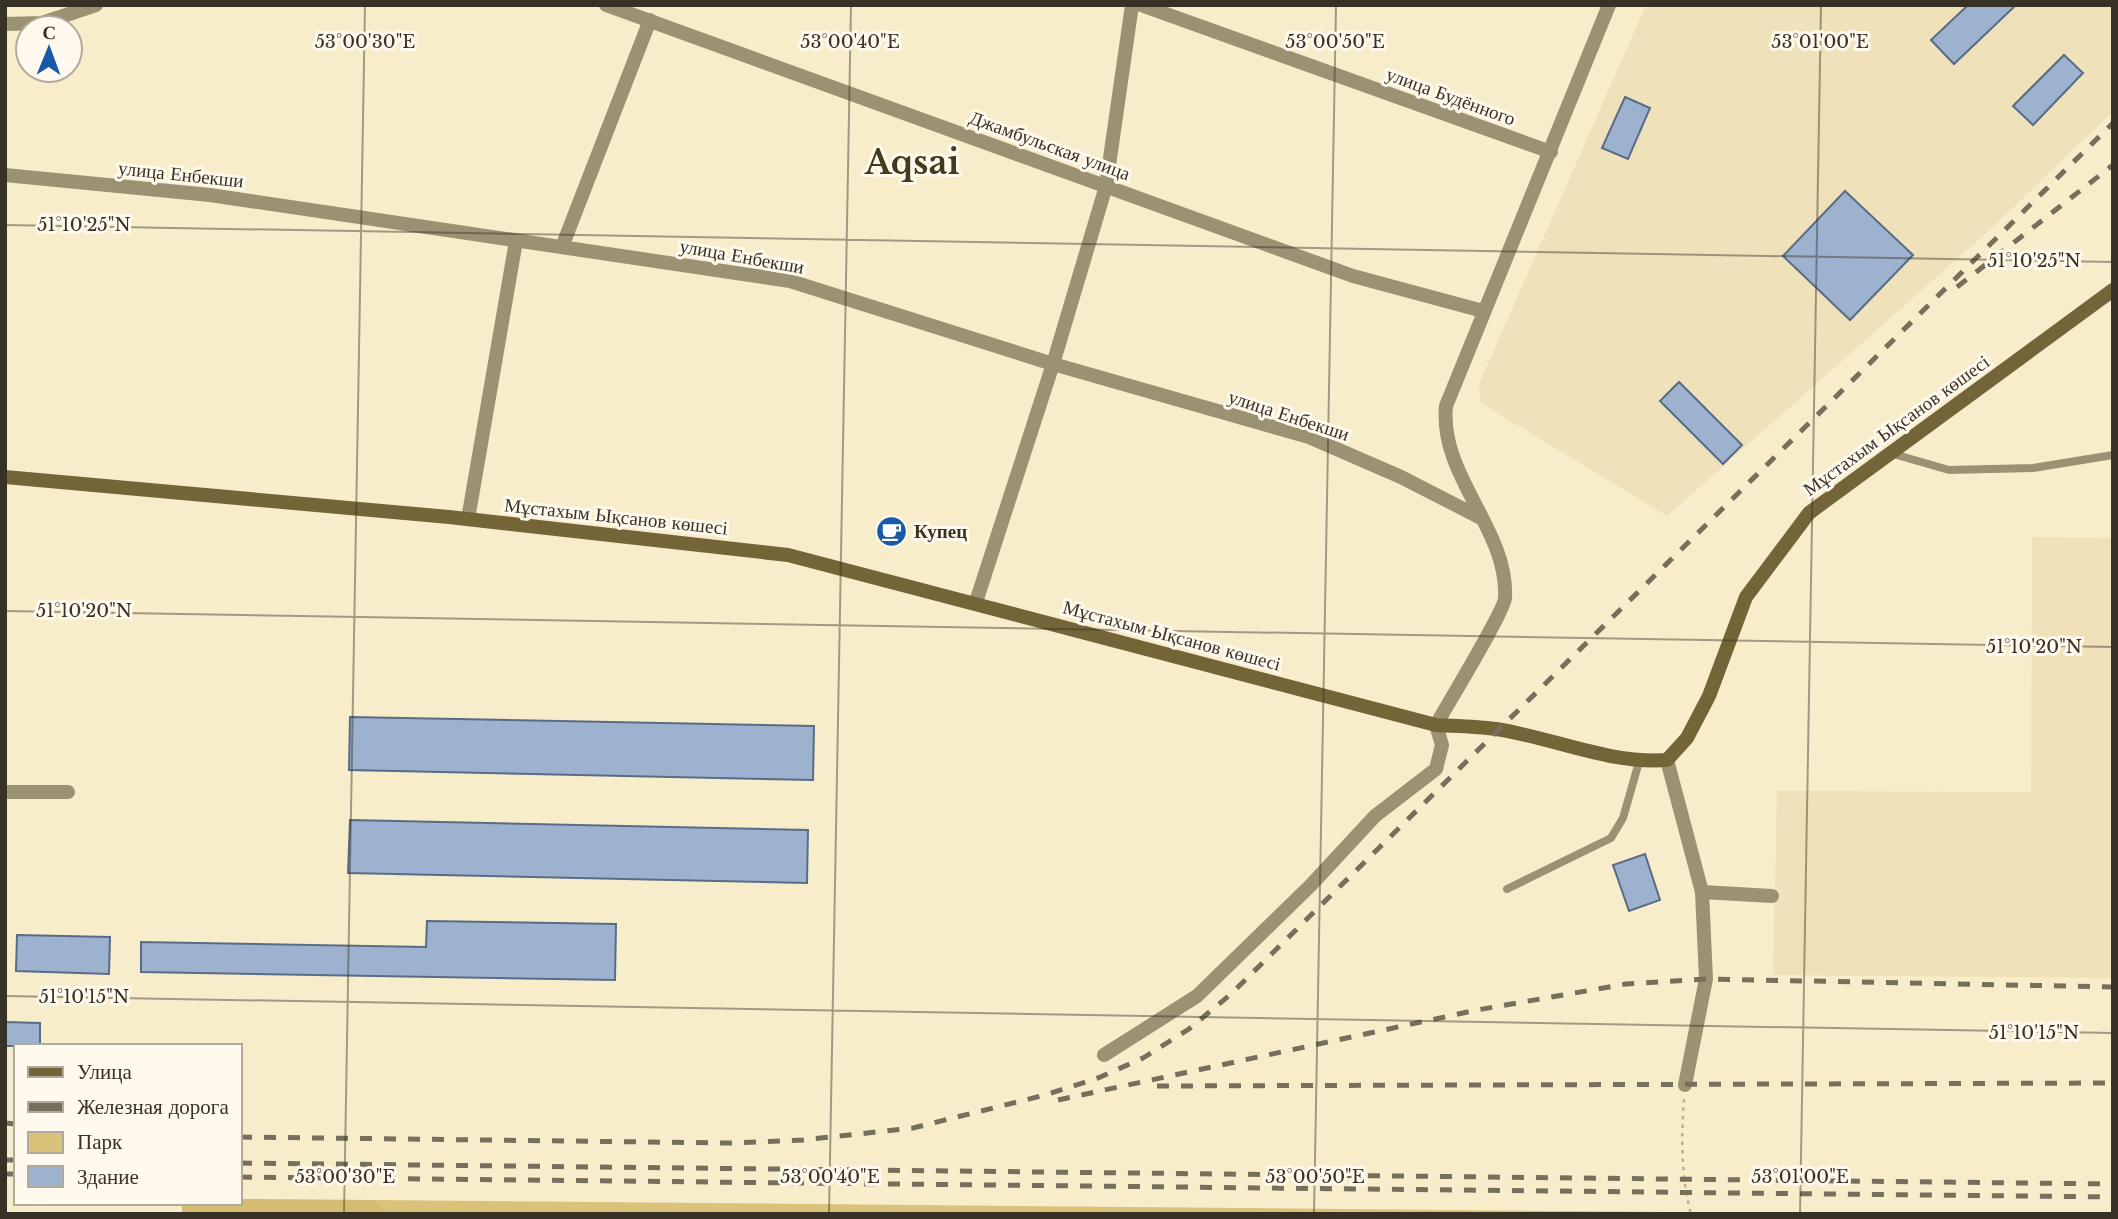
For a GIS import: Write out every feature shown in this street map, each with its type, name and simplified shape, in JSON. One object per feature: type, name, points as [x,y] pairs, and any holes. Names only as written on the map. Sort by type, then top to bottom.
[{"type":"main road","name":"Мұстахым Ықсанов көшесі","points":[[5,477],[468,519],[788,555],[976,602],[1436,725],[1496,729],[1611,758],[1639,762],[1667,760],[1687,738],[1709,696],[1746,597],[1809,513],[2113,290]]},
{"type":"street","points":[[5,24],[42,23],[96,5]]},
{"type":"street","name":"Джамбульская улица","points":[[606,5],[1353,276],[1483,311]]},
{"type":"street","points":[[976,602],[1053,364],[1106,186],[1132,5]]},
{"type":"street","name":"улица Будённого","points":[[1141,5],[1551,152]]},
{"type":"street","points":[[1104,1055],[1197,996],[1311,885],[1375,816],[1436,769],[1442,744],[1436,725],[1506,601],[1502,566],[1452,458],[1444,428],[1446,406],[1609,5]]},
{"type":"street","points":[[562,247],[650,20]]},
{"type":"street","name":"улица Енбекши","points":[[5,175],[210,195],[790,281],[1053,364],[1309,437],[1401,477],[1481,518]]},
{"type":"street","points":[[468,519],[516,241]]},
{"type":"street","points":[[1667,760],[1702,892],[1706,979],[1685,1085]]},
{"type":"street","points":[[5,792],[68,792]]},
{"type":"street","points":[[1702,892],[1772,896]]},
{"type":"lane","points":[[1890,453],[1949,470],[2033,468],[2113,455]]},
{"type":"lane","points":[[1507,889],[1611,838],[1623,818],[1639,762]]},
{"type":"path","points":[[1685,1085],[1681,1133],[1685,1192],[1690,1214]]},
{"type":"shaded area","points":[[1646,5],[2113,5],[2113,111],[1992,228],[1667,516],[1481,403],[1479,384]]},
{"type":"shaded area","points":[[2032,537],[2113,538],[2113,978],[1773,975],[1777,791],[2031,792]]},
{"type":"shaded area","points":[[242,1199],[375,1200],[391,1214],[182,1214],[182,1205],[242,1205]]},
{"type":"green space","points":[[375,1200],[1672,1212],[1672,1214],[391,1214]]},
{"type":"building","points":[[1968,5],[2016,5],[1954,64],[1931,40]]},
{"type":"building","points":[[2064,55],[2083,73],[2033,125],[2013,106]]},
{"type":"building","points":[[1625,97],[1650,108],[1628,159],[1602,148]]},
{"type":"building","points":[[1845,191],[1913,255],[1850,320],[1783,256]]},
{"type":"building","points":[[1679,382],[1742,445],[1723,464],[1660,401]]},
{"type":"building","points":[[350,717],[814,726],[813,780],[349,770]]},
{"type":"building","points":[[350,820],[808,830],[807,883],[348,873]]},
{"type":"building","points":[[1645,854],[1660,900],[1629,911],[1613,865]]},
{"type":"building","points":[[427,921],[616,924],[615,980],[141,972],[141,942],[426,947]]},
{"type":"building","points":[[17,935],[110,937],[109,974],[16,971]]},
{"type":"building","points":[[5,1022],[40,1023],[40,1044],[5,1046]]},
{"type":"railway","points":[[242,1137],[730,1143],[803,1140],[913,1128],[1045,1095],[1098,1078],[1143,1058],[1189,1029],[1231,994],[2113,123]]},
{"type":"railway","points":[[1957,287],[2113,165]]},
{"type":"railway","points":[[1058,1100],[1477,1010],[1626,984],[1706,979],[2113,987]]},
{"type":"railway","points":[[1157,1086],[2113,1083]]},
{"type":"railway","points":[[5,1123],[14,1124]]},
{"type":"railway","points":[[5,1160],[14,1160]]},
{"type":"railway","points":[[242,1163],[2113,1184]]},
{"type":"railway","points":[[5,1174],[14,1174]]},
{"type":"railway","points":[[242,1177],[2113,1197]]},
{"type":"place","name":"Купец","points":[[891,531]]},
{"type":"district","name":"Aqsai","points":[[912,162]]}]
